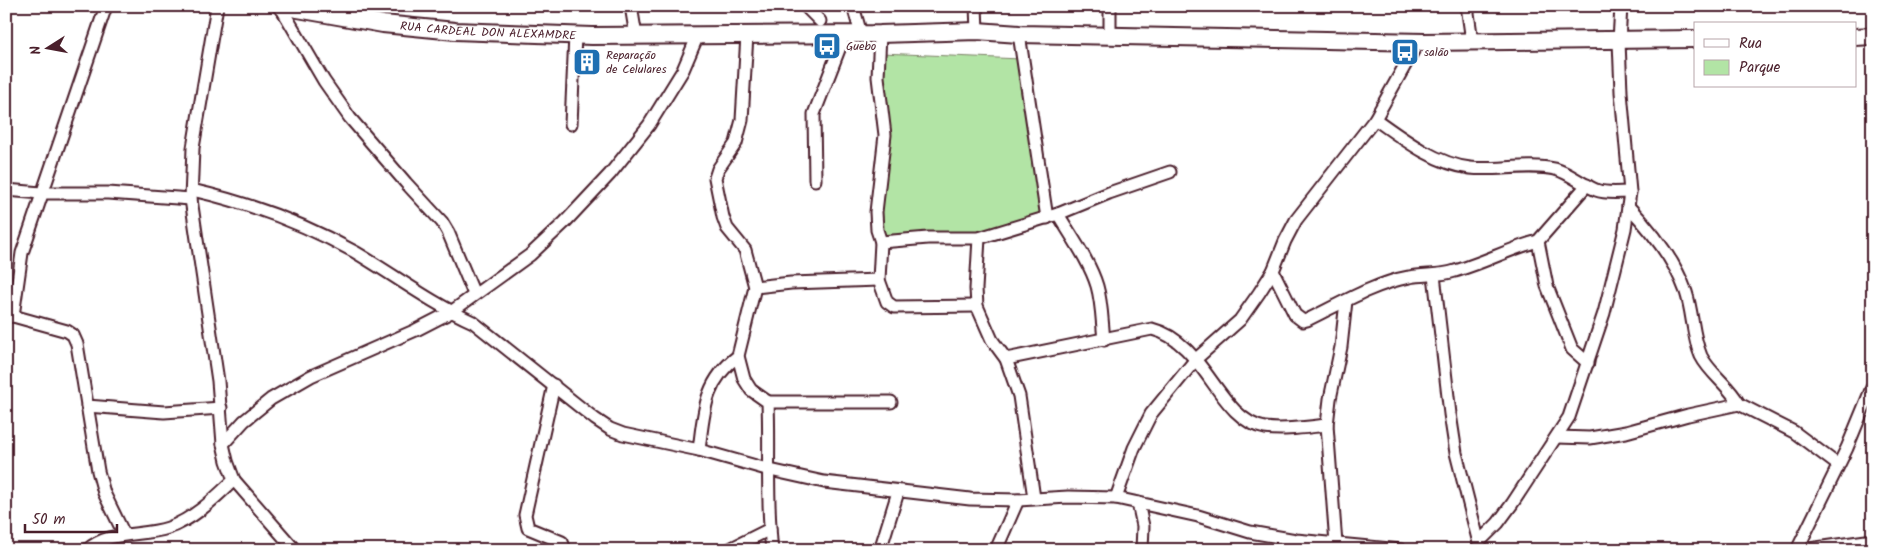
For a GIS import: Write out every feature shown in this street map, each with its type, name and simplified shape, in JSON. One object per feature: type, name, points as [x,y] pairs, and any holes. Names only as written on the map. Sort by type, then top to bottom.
[{"type":"street","points":[[106,6],[22,253],[10,316],[67,331],[73,335],[77,344],[102,486],[124,534]]},
{"type":"street","points":[[217,6],[193,148],[191,195],[209,313],[221,408],[223,444],[226,461],[234,480],[295,550]]},
{"type":"street","points":[[282,6],[299,40],[350,118],[442,222],[474,294]]},
{"type":"street","name":"RUA CARDEAL DON ALEXAMDRE","points":[[282,6],[382,24],[428,29],[575,35],[880,34],[977,31],[1019,34],[1418,42],[1694,39]]},
{"type":"street","points":[[631,6],[636,36]]},
{"type":"street","points":[[805,6],[820,21]]},
{"type":"street","points":[[815,180],[814,114],[853,34],[853,6]]},
{"type":"street","points":[[976,6],[977,31]]},
{"type":"street","points":[[1110,6],[1110,35]]},
{"type":"street","points":[[1468,6],[1472,42]]},
{"type":"street","points":[[1480,546],[1512,504],[1569,417],[1604,313],[1625,230],[1630,192],[1621,92],[1619,41],[1621,6]]},
{"type":"street","points":[[880,34],[878,77],[885,135],[876,212],[877,230],[881,242],[879,280],[887,302],[894,307],[977,306]]},
{"type":"street","points":[[1019,34],[1052,216],[1082,254],[1096,284],[1100,299],[1104,340]]},
{"type":"street","points":[[571,124],[575,35]]},
{"type":"street","points":[[223,444],[244,421],[271,399],[311,376],[416,330],[451,312],[530,255],[566,222],[610,174],[649,125],[683,70],[698,35]]},
{"type":"street","points":[[747,35],[742,120],[736,143],[718,169],[715,178],[723,218],[728,228],[745,250],[755,288],[738,356],[744,379],[751,390],[768,402],[890,402]]},
{"type":"street","points":[[1856,37],[1873,36]]},
{"type":"street","points":[[1116,498],[1134,448],[1151,414],[1196,359],[1240,320],[1273,271],[1296,220],[1375,119],[1418,42]]},
{"type":"street","points":[[1375,119],[1399,136],[1450,163],[1471,168],[1553,169],[1571,175],[1595,189],[1610,193],[1630,192]]},
{"type":"street","points":[[881,242],[928,238],[979,238],[1052,216],[1109,193],[1170,172]]},
{"type":"street","points":[[1273,271],[1295,315],[1302,321],[1307,320],[1390,282],[1409,277],[1453,272],[1522,245],[1538,241],[1588,185]]},
{"type":"street","points":[[6,190],[42,193],[191,195],[251,206],[304,226],[356,253],[451,312],[473,322],[610,429],[623,434],[699,450],[770,470],[824,482],[970,499],[1116,498],[1198,516],[1250,532],[1328,546],[1401,550]]},
{"type":"street","points":[[1628,206],[1644,222],[1673,265],[1686,293],[1695,338],[1702,357],[1713,373],[1736,398],[1739,404],[1794,432],[1838,465]]},
{"type":"street","points":[[979,238],[977,306],[992,340],[1006,359],[1013,375],[1019,396],[1034,498]]},
{"type":"street","points":[[1538,241],[1547,286],[1572,349],[1588,363]]},
{"type":"street","points":[[1434,275],[1448,404],[1456,453],[1480,546]]},
{"type":"street","points":[[755,288],[791,283],[879,280]]},
{"type":"street","points":[[1328,546],[1327,425],[1330,400],[1342,347],[1346,301]]},
{"type":"street","points":[[1006,359],[1066,345],[1104,340],[1152,328],[1174,338],[1196,359],[1224,396],[1248,422],[1265,428],[1286,429],[1327,425]]},
{"type":"street","points":[[699,450],[710,388],[724,366],[738,356]]},
{"type":"street","points":[[554,385],[525,515],[528,528],[562,542],[566,550]]},
{"type":"street","points":[[1797,550],[1838,465],[1873,385]]},
{"type":"street","points":[[768,402],[772,550]]},
{"type":"street","points":[[1557,437],[1590,438],[1626,432],[1688,415],[1739,404]]},
{"type":"street","points":[[87,406],[164,412],[221,408]]},
{"type":"street","points":[[87,550],[96,542],[124,534],[169,528],[195,514],[234,480]]},
{"type":"street","points":[[880,550],[898,492]]},
{"type":"street","points":[[996,550],[1018,500]]},
{"type":"street","points":[[1138,503],[1143,526],[1142,550]]},
{"type":"street","points":[[728,550],[770,530]]},
{"type":"street","points":[[1802,550],[1873,540]]},
{"type":"green space","points":[[881,53],[1021,59],[1043,211],[1039,217],[978,233],[884,238],[880,234]]},
{"type":"place","name":"Guebo","points":[[827,46]]},
{"type":"place","name":"salão","points":[[1405,52]]},
{"type":"place","name":"Reparação de Celulares","points":[[587,62]]}]
